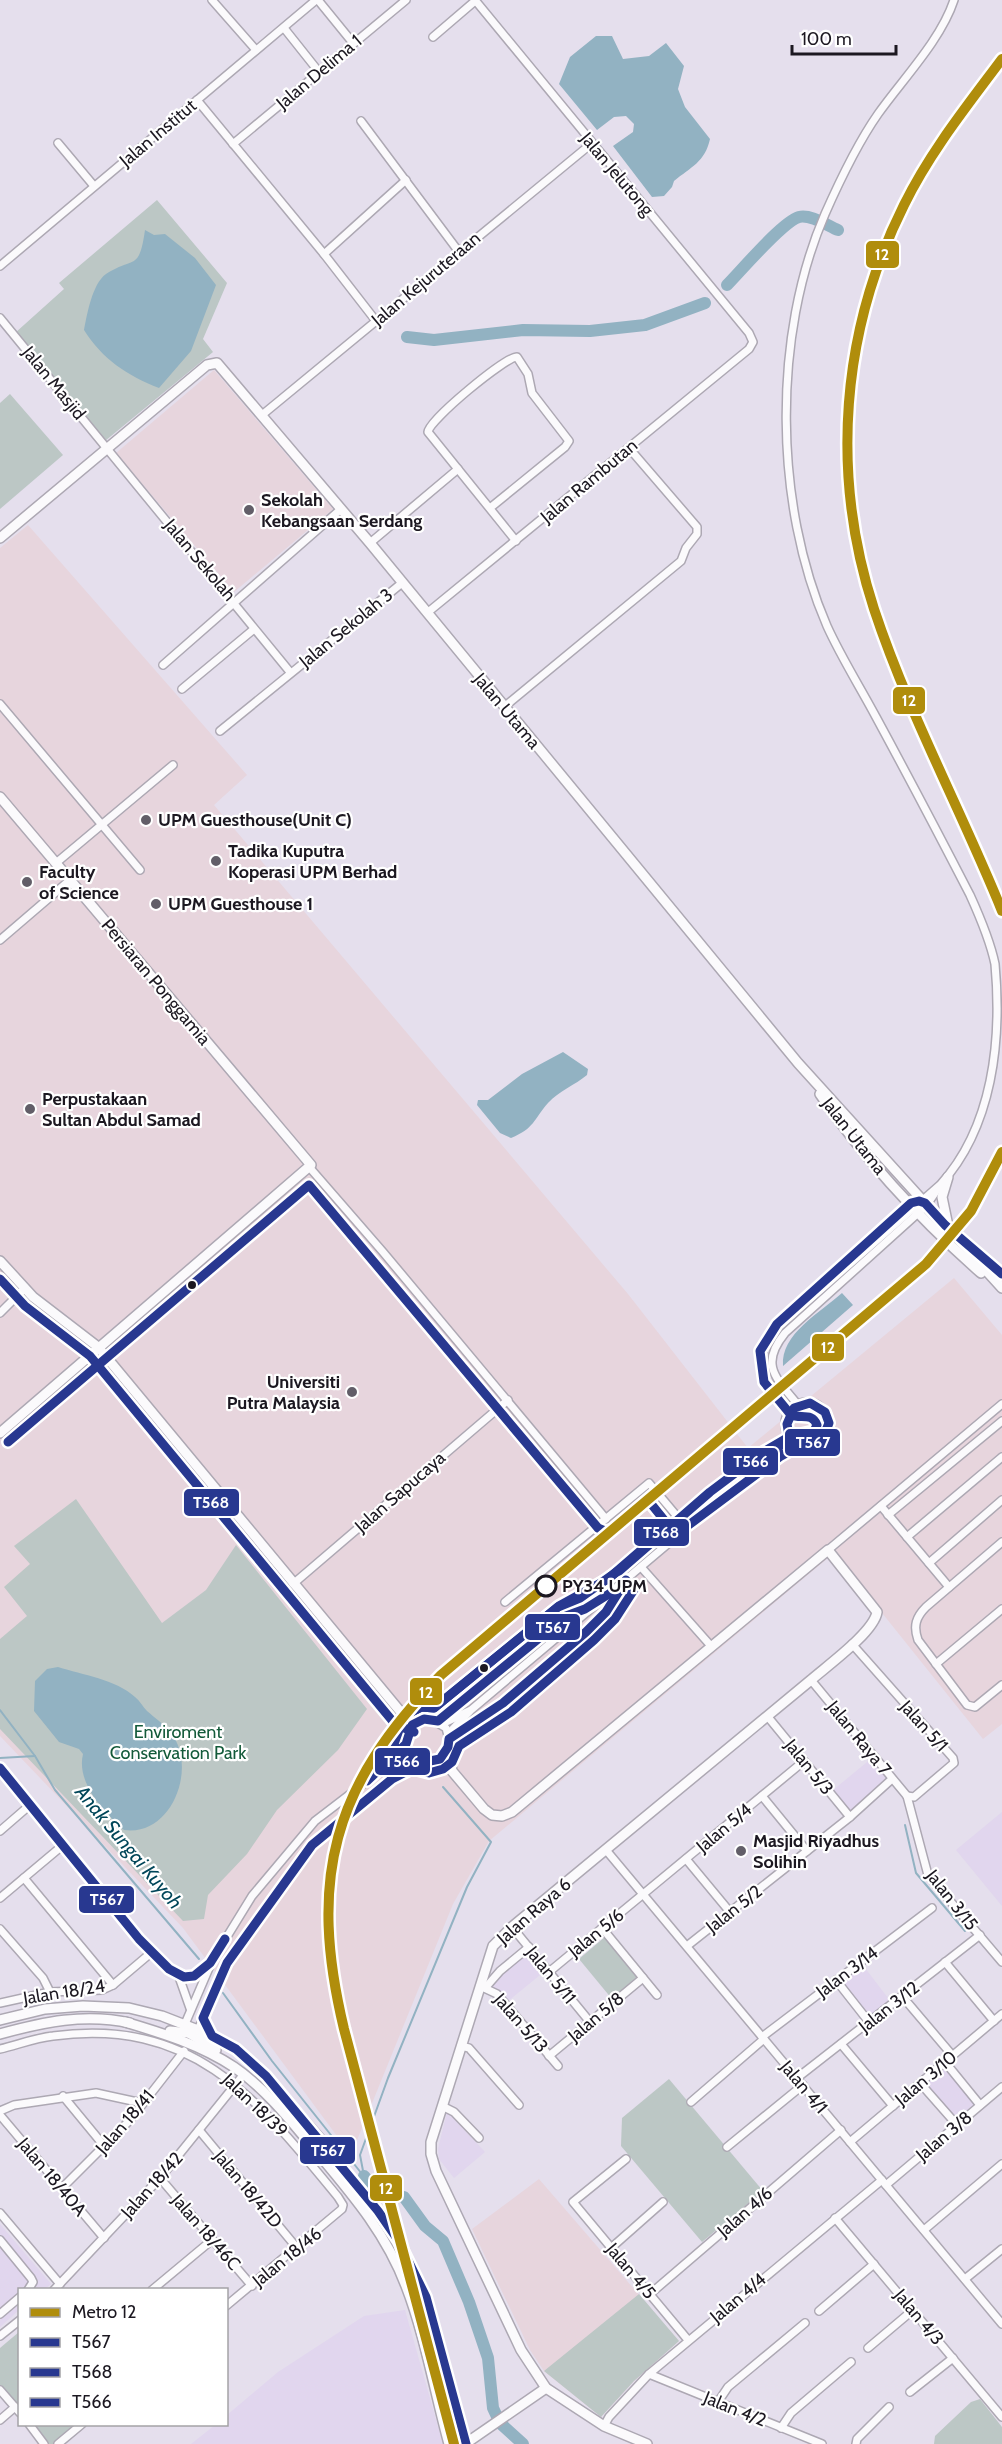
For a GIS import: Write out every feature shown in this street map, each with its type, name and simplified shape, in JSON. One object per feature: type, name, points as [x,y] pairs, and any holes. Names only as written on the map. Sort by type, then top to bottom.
[{"type":"street","points":[[212,0],[256,50]]},
{"type":"street","points":[[317,0],[353,43]]},
{"type":"street","name":"Jalan Institut","points":[[0,266],[317,0]]},
{"type":"street","name":"Jalan Delima 1","points":[[233,144],[406,0]]},
{"type":"street","points":[[433,37],[475,0]]},
{"type":"street","name":"Jalan Jelutong","points":[[475,0],[591,144],[749,333],[753,342],[749,349]]},
{"type":"street","points":[[788,1415],[761,1371],[759,1358],[764,1342],[923,1203],[948,1177],[975,1134],[994,1076],[1001,1022],[995,964],[985,928],[970,895],[827,626],[801,541],[791,490],[786,391],[791,343],[803,281],[825,215],[844,172],[876,117],[937,33],[954,0]]},
{"type":"street","points":[[284,28],[319,72]]},
{"type":"street","points":[[197,100],[376,321]]},
{"type":"street","points":[[361,121],[459,252]]},
{"type":"street","points":[[58,143],[94,186]]},
{"type":"street","name":"Jalan Kejuruteraan","points":[[262,415],[591,144]]},
{"type":"street","points":[[324,254],[406,180]]},
{"type":"street","name":"Jalan Masjid","points":[[0,318],[107,450]]},
{"type":"street","name":"Jalan Rambutan","points":[[427,613],[749,349]]},
{"type":"street","points":[[490,508],[565,447],[569,441],[532,393],[528,374],[517,357],[503,363],[435,419],[428,428],[430,436],[516,541]]},
{"type":"street","name":"Jalan Utama","points":[[107,450],[207,365],[214,362],[370,543],[798,1063],[1002,1289]]},
{"type":"street","points":[[504,707],[681,561],[686,548],[697,534],[697,527],[629,448]]},
{"type":"street","points":[[0,532],[107,450]]},
{"type":"street","name":"Jalan Sekolah","points":[[107,450],[290,672]]},
{"type":"street","points":[[370,543],[458,469]]},
{"type":"street","points":[[163,665],[341,510]]},
{"type":"street","points":[[0,538],[30,511]]},
{"type":"street","name":"Jalan Sekolah 3","points":[[220,731],[402,583]]},
{"type":"street","points":[[183,689],[254,629]]},
{"type":"street","points":[[0,704],[140,870]]},
{"type":"street","points":[[56,863],[173,765]]},
{"type":"street","name":"Persiaran Ponggamia","points":[[0,796],[309,1162],[310,1168]]},
{"type":"street","points":[[0,940],[70,880]]},
{"type":"street","name":"Jalan Utama","points":[[798,1063],[864,1153],[936,1234],[1002,1289]]},
{"type":"street","points":[[0,1433],[310,1168],[606,1519]]},
{"type":"street","points":[[948,1177],[942,1197],[949,1229]]},
{"type":"street","points":[[798,1405],[775,1376],[771,1355],[776,1344],[784,1333],[915,1210]]},
{"type":"street","points":[[0,1261],[25,1288],[98,1347],[404,1716],[408,1731],[406,1744],[412,1756],[425,1762]]},
{"type":"street","points":[[0,1313],[25,1288]]},
{"type":"street","points":[[77,1332],[84,1343],[84,1359]]},
{"type":"street","name":"Jalan Sapucaya","points":[[293,1584],[507,1400]]},
{"type":"street","points":[[812,1403],[818,1406],[828,1416],[829,1423],[822,1440],[811,1446],[800,1445],[789,1436],[786,1429],[788,1415],[798,1405],[812,1403]]},
{"type":"street","points":[[440,1723],[449,1740],[452,1771],[484,1809],[492,1815],[502,1816],[512,1812],[1002,1404]]},
{"type":"street","points":[[888,1515],[1002,1421]]},
{"type":"street","points":[[755,1473],[789,1436]]},
{"type":"street","points":[[188,2027],[203,2018],[227,1963],[321,1835],[392,1779],[425,1762],[440,1759],[449,1740],[471,1710],[686,1527],[755,1473],[800,1445]]},
{"type":"street","points":[[907,1537],[1002,1457]]},
{"type":"street","points":[[505,1602],[649,1483],[686,1527]]},
{"type":"street","points":[[928,1563],[1002,1500]]},
{"type":"street","points":[[881,1506],[949,1587]]},
{"type":"street","points":[[1002,1542],[920,1613],[914,1628],[936,1664],[967,1705],[975,1707],[1002,1685]]},
{"type":"street","name":"Jalan Raya 6","points":[[546,2388],[521,2350],[436,2171],[430,2149],[461,2046],[483,1986],[490,1952],[512,1927],[811,1680],[852,1644],[876,1617],[873,1608],[828,1550]]},
{"type":"street","points":[[641,1567],[711,1646]]},
{"type":"street","points":[[449,1740],[503,1704],[586,1632],[606,1612],[626,1580]]},
{"type":"street","points":[[440,1723],[566,1616],[585,1609],[609,1594]]},
{"type":"street","points":[[936,1664],[1002,1609]]},
{"type":"street","name":"Jalan 5/1","points":[[852,1644],[953,1758],[954,1763],[914,1797],[907,1796]]},
{"type":"street","name":"Jalan Raya 7","points":[[811,1680],[907,1796]]},
{"type":"street","points":[[408,1731],[418,1721],[424,1719],[440,1723],[471,1710]]},
{"type":"street","points":[[404,1716],[418,1721]]},
{"type":"street","name":"Jalan 5/3","points":[[768,1717],[850,1817]]},
{"type":"street","points":[[188,2027],[190,2009],[212,1961],[252,1896],[315,1821],[375,1775],[406,1744]]},
{"type":"street","name":"Jalan 5/4","points":[[644,1894],[804,1761]]},
{"type":"street","points":[[0,1768],[62,1846],[162,1964],[188,1977],[198,1974],[212,1961]]},
{"type":"street","name":"Jalan 5/2","points":[[687,1946],[850,1817],[892,1779]]},
{"type":"street","points":[[762,1796],[807,1851]]},
{"type":"street","name":"Jalan 3/15","points":[[907,1796],[928,1875],[1002,1962]]},
{"type":"street","points":[[0,1831],[30,1805]]},
{"type":"street","points":[[0,1898],[62,1846]]},
{"type":"street","name":"Jalan 4/1","points":[[606,1850],[1002,2324]]},
{"type":"street","points":[[686,1859],[730,1912]]},
{"type":"street","points":[[24,1878],[113,1985]]},
{"type":"street","name":"Jalan 5/6","points":[[549,1972],[644,1894]]},
{"type":"street","name":"Jalan 3/14","points":[[691,2102],[763,2038],[932,1908]]},
{"type":"street","name":"Jalan 5/11","points":[[512,1927],[590,2022]]},
{"type":"street","points":[[602,1928],[657,1995]]},
{"type":"street","points":[[0,1929],[43,1978],[51,1992]]},
{"type":"street","name":"Jalan 3/12","points":[[797,2078],[980,1935]]},
{"type":"street","points":[[483,1986],[529,1947]]},
{"type":"street","name":"Jalan 18/24","points":[[0,2003],[51,1992],[102,1990],[113,1985],[152,1952]]},
{"type":"street","points":[[945,1962],[994,2021]]},
{"type":"street","points":[[178,1974],[190,2009]]},
{"type":"street","name":"Jalan 5/8","points":[[549,2056],[643,1978]]},
{"type":"street","points":[[836,1980],[869,2022]]},
{"type":"street","name":"Jalan 5/13","points":[[483,1986],[496,1994],[558,2066]]},
{"type":"street","points":[[902,1996],[952,2055]]},
{"type":"street","points":[[0,2020],[45,2009],[83,2006],[129,2008],[212,2036],[236,2049],[266,2076],[323,2142],[398,2240],[426,2297],[466,2444],[528,2398],[546,2388],[604,2426],[647,2444]]},
{"type":"street","name":"Jalan 3/10","points":[[850,2142],[1002,2014]]},
{"type":"street","points":[[0,2034],[44,2021],[88,2018],[188,2027],[236,2063],[285,2114],[371,2217],[384,2238],[407,2287],[449,2444]]},
{"type":"street","points":[[203,2018],[212,2036]]},
{"type":"street","points":[[125,2022],[183,2040],[223,2060],[254,2082]]},
{"type":"street","name":"Jalan 18/39","points":[[0,2049],[53,2036],[111,2034],[157,2042],[184,2051],[237,2084],[265,2110],[343,2205]]},
{"type":"street","points":[[841,2044],[893,2106]]},
{"type":"street","points":[[461,2046],[469,2048],[519,2105]]},
{"type":"street","name":"Jalan 18/41","points":[[62,2188],[105,2147],[184,2051]]},
{"type":"street","points":[[945,2062],[980,2105]]},
{"type":"street","name":"Jalan 18/42","points":[[57,2287],[159,2178],[244,2074]]},
{"type":"street","points":[[920,2083],[957,2125]]},
{"type":"street","points":[[727,2147],[803,2085]]},
{"type":"street","name":"Jalan 3/8","points":[[884,2182],[1002,2087]]},
{"type":"street","points":[[0,2113],[14,2105],[63,2096],[96,2093],[142,2103]]},
{"type":"street","points":[[63,2096],[105,2147]]},
{"type":"street","points":[[442,2106],[454,2112],[479,2139]]},
{"type":"street","name":"Jalan 18/40A","points":[[0,2113],[104,2238]]},
{"type":"street","name":"Jalan 18/42D","points":[[199,2130],[297,2248]]},
{"type":"street","name":"Jalan 4/6","points":[[650,2294],[841,2130]]},
{"type":"street","name":"Jalan 4/5","points":[[626,2159],[573,2202],[688,2340]]},
{"type":"street","points":[[924,2230],[1002,2164]]},
{"type":"street","name":"Jalan 18/46C","points":[[159,2178],[252,2286]]},
{"type":"street","name":"Jalan 4/4","points":[[604,2426],[609,2417],[649,2374],[688,2340],[835,2218],[884,2182]]},
{"type":"street","points":[[611,2248],[663,2202]]},
{"type":"street","name":"Jalan 18/46","points":[[228,2304],[340,2213],[343,2205]]},
{"type":"street","points":[[0,2213],[57,2287]]},
{"type":"street","name":"Jalan 4/3","points":[[835,2218],[1002,2417]]},
{"type":"street","points":[[0,2240],[31,2278],[33,2282],[29,2288]]},
{"type":"street","points":[[153,2288],[212,2240]]},
{"type":"street","points":[[965,2279],[1002,2249]]},
{"type":"street","points":[[819,2311],[874,2264]]},
{"type":"street","points":[[0,2314],[18,2299]]},
{"type":"street","points":[[868,2348],[913,2310]]},
{"type":"street","points":[[0,2336],[18,2322]]},
{"type":"street","points":[[718,2402],[728,2387],[805,2323]]},
{"type":"street","points":[[910,2392],[953,2358]]},
{"type":"street","points":[[781,2428],[790,2413],[851,2362]]},
{"type":"street","name":"Jalan 4/2","points":[[649,2374],[822,2444]]},
{"type":"street","points":[[0,2390],[17,2410],[0,2420]]},
{"type":"street","points":[[856,2444],[857,2439],[890,2407]]},
{"type":"street","points":[[457,2414],[467,2429],[483,2432]]},
{"type":"street","points":[[31,2426],[45,2444]]},
{"type":"street","points":[[58,2444],[80,2426]]},
{"type":"shaded area","points":[[214,370],[333,509],[234,592],[116,453]]},
{"type":"shaded area","name":"Universiti Putra Malaysia","points":[[28,525],[247,775],[214,805],[628,1294],[748,1448],[954,1278],[1002,1335],[1002,1724],[983,1739],[834,1553],[489,1841],[453,1904],[351,2155],[183,1928],[0,1736],[0,548]]},
{"type":"shaded area","points":[[872,1758],[889,1779],[850,1813],[832,1791]]},
{"type":"shaded area","points":[[1002,1812],[1002,1906],[956,1850]]},
{"type":"shaded area","points":[[528,1951],[545,1971],[507,2002],[491,1985]]},
{"type":"shaded area","points":[[862,1964],[891,2002],[869,2018],[839,1981]]},
{"type":"shaded area","points":[[945,2066],[977,2105],[958,2121],[924,2083]]},
{"type":"shaded area","points":[[447,2112],[485,2152],[454,2178],[439,2159],[438,2149]]},
{"type":"shaded area","points":[[539,2179],[679,2341],[634,2381],[601,2417],[544,2371],[530,2350],[472,2229]]},
{"type":"shaded area","points":[[0,2224],[51,2284],[46,2288],[18,2288],[18,2311],[0,2327]]},
{"type":"shaded area","points":[[405,2310],[443,2444],[191,2444],[214,2426],[228,2426],[228,2414],[278,2372],[364,2316]]},
{"type":"green space","points":[[157,200],[227,283],[203,339],[213,352],[105,441],[15,333],[64,289],[59,283]]},
{"type":"green space","points":[[10,394],[63,455],[0,509],[0,403]]},
{"type":"green space","name":"Enviroment Conservation Park","points":[[76,1499],[162,1623],[206,1590],[236,1545],[367,1709],[338,1750],[277,1810],[247,1854],[208,1895],[204,1919],[183,1921],[0,1729],[0,1639],[27,1616],[4,1587],[30,1564],[14,1546]]},
{"type":"green space","points":[[606,1936],[639,1976],[612,1999],[579,1959]]},
{"type":"green space","points":[[669,2079],[763,2191],[702,2242],[621,2146],[622,2118]]},
{"type":"green space","points":[[639,2294],[679,2341],[634,2381],[601,2417],[544,2371]]},
{"type":"green space","points":[[18,2333],[18,2409],[0,2386],[0,2348]]},
{"type":"green space","points":[[980,2399],[1002,2427],[1002,2444],[934,2444],[935,2436],[971,2402]]},
{"type":"green space","points":[[33,2426],[78,2426],[56,2444],[48,2444]]},
{"type":"water","points":[[596,36],[612,36],[623,59],[649,56],[666,43],[684,66],[678,89],[685,107],[710,139],[701,159],[674,181],[664,196],[652,197],[613,146],[633,132],[634,124],[626,116],[614,117],[597,130],[559,84],[570,57]]},
{"type":"water","points":[[145,230],[154,235],[165,234],[195,258],[216,285],[191,351],[159,388],[126,372],[107,358],[84,330],[97,285],[106,274],[137,258]]},
{"type":"water","points":[[563,1052],[588,1069],[587,1075],[552,1099],[525,1131],[511,1138],[500,1133],[477,1105],[478,1100],[488,1100],[522,1074]]},
{"type":"water","points":[[842,1293],[853,1305],[783,1366],[784,1354],[795,1334]]},
{"type":"water","points":[[58,1667],[98,1678],[127,1691],[171,1733],[179,1747],[182,1763],[181,1780],[176,1797],[155,1823],[141,1829],[124,1830],[93,1796],[84,1776],[83,1754],[79,1749],[59,1742],[34,1711],[35,1681],[47,1669]]},
{"type":"waterway","points":[[727,285],[772,237],[799,217],[814,219],[838,230]]},
{"type":"waterway","points":[[407,337],[434,340],[523,330],[590,331],[645,325],[705,303]]},
{"type":"waterway","points":[[287,1601],[386,1722]]},
{"type":"waterway","name":"Anak Sungai Kuyoh","points":[[0,1710],[35,1756],[55,1790],[199,1959]]},
{"type":"waterway","name":"Anak Sungai Kuyoh","points":[[0,1758],[35,1756]]},
{"type":"waterway","points":[[364,2176],[360,2155],[388,2078],[467,1887],[491,1842],[443,1787]]},
{"type":"waterway","points":[[905,1825],[916,1873],[965,1931]]},
{"type":"waterway","name":"Anak Sungai Kuyoh","points":[[223,1993],[272,2061],[362,2174]]},
{"type":"waterway","name":"Anak Sungai Kuyoh","points":[[364,2176],[377,2191],[404,2197],[425,2226],[443,2241],[469,2302],[488,2358],[493,2408],[500,2423],[523,2444]]},
{"type":"metro line","name":"12","points":[[1002,59],[925,166],[904,205],[883,253],[867,302],[855,353],[849,404],[848,455],[851,507],[860,558],[874,609],[919,723],[1002,911]]},
{"type":"metro line","name":"12","points":[[454,2444],[344,2029],[333,1975],[329,1926],[330,1880],[338,1837],[353,1796],[375,1756],[404,1716],[441,1675],[926,1264],[971,1211],[1002,1152]]},
{"type":"transit line","name":"T568","points":[[8,1442],[309,1185],[598,1528],[605,1531],[612,1530],[648,1500],[669,1526],[608,1579],[559,1606],[434,1708],[422,1707],[407,1714]]},
{"type":"transit line","name":"T566","points":[[619,1571],[710,1492],[763,1452],[789,1437],[814,1431],[817,1425],[815,1421],[809,1417],[791,1415],[764,1382],[760,1351],[777,1324],[911,1203],[919,1201],[925,1203],[945,1225],[1002,1274]]},
{"type":"transit line","name":"T568","points":[[0,1279],[25,1306],[90,1356],[395,1724],[414,1732]]},
{"type":"transit line","name":"T567","points":[[686,1527],[781,1456],[799,1446],[822,1440],[829,1423],[825,1412],[810,1403],[794,1408],[787,1424],[789,1436],[755,1473]]},
{"type":"transit line","name":"T566","points":[[618,1571],[580,1598],[558,1607],[434,1708],[421,1707],[404,1716],[394,1744],[400,1759],[410,1768],[429,1773],[443,1769],[452,1762],[459,1746],[511,1712],[594,1640],[615,1619],[635,1588]]},
{"type":"transit line","name":"T567","points":[[466,2444],[426,2297],[398,2240],[378,2211],[266,2076],[236,2049],[212,2036],[203,2018],[227,1963],[312,1845],[392,1779],[425,1762],[440,1759],[448,1747],[449,1739],[503,1703],[586,1632],[606,1612],[626,1580]]},
{"type":"transit line","name":"T567","points":[[367,1781],[406,1744],[412,1725],[424,1719],[438,1721],[566,1616],[585,1609],[612,1592]]},
{"type":"transit line","name":"T567","points":[[0,1768],[139,1939],[169,1969],[184,1977],[194,1976],[210,1963],[225,1939]]},
{"type":"place","name":"Sekolah Kebangsaan Serdang","points":[[249,510]]},
{"type":"place","name":"UPM Guesthouse(Unit C)","points":[[146,820]]},
{"type":"place","name":"Tadika Kuputra Koperasi UPM Berhad","points":[[216,861]]},
{"type":"place","name":"Faculty of Science","points":[[27,882]]},
{"type":"place","name":"UPM Guesthouse 1","points":[[156,904]]},
{"type":"place","name":"Perpustakaan Sultan Abdul Samad","points":[[30,1109]]},
{"type":"place","name":"Universiti Putra Malaysia","points":[[352,1392]]},
{"type":"place","name":"PY34 UPM","points":[[546,1586]]},
{"type":"place","name":"Masjid Riyadhus Solihin","points":[[741,1851]]}]
